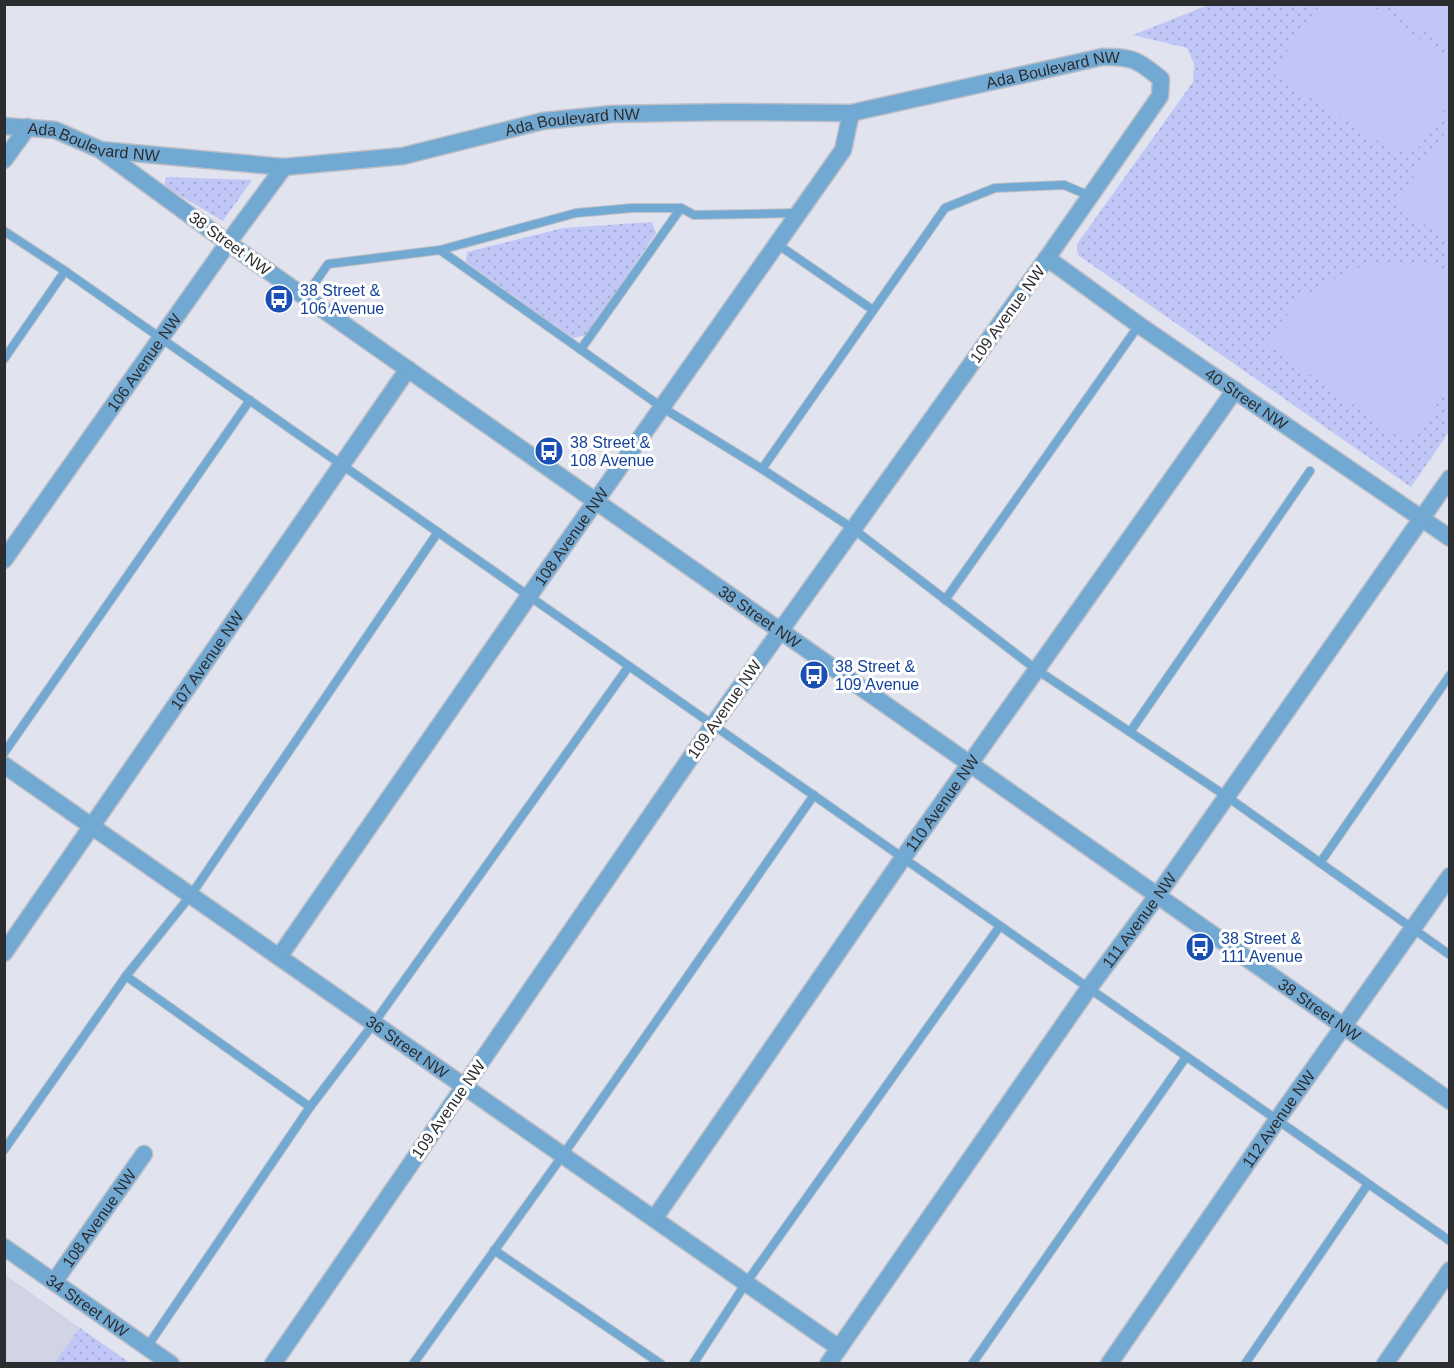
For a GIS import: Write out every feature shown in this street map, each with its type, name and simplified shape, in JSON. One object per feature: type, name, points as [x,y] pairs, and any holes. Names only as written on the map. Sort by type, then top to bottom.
[{"type":"street","name":"Ada Boulevard NW","points":[[4,126],[55,130],[100,150],[284,167],[403,156],[543,121],[612,114],[851,113],[1102,57],[1122,56],[1141,63]]},
{"type":"street","name":"109 Avenue NW","points":[[273,1364],[713,725],[1160,96],[1161,79],[1141,63]]},
{"type":"street","name":"108 Avenue NW","points":[[279,957],[529,596],[843,150],[851,113]]},
{"type":"street","points":[[4,160],[28,127]]},
{"type":"street","name":"38 Street NW","points":[[100,150],[228,243],[1449,1101]]},
{"type":"street","name":"106 Avenue NW","points":[[4,560],[284,167]]},
{"type":"street","name":"40 Street NW","points":[[1047,258],[1139,325],[1449,538]]},
{"type":"street","name":"107 Avenue NW","points":[[4,953],[408,369]]},
{"type":"street","name":"110 Avenue NW","points":[[654,1219],[903,858],[1235,390]]},
{"type":"street","name":"111 Avenue NW","points":[[828,1364],[1089,988],[1157,896],[1449,478]]},
{"type":"street","name":"36 Street NW","points":[[4,765],[839,1348]]},
{"type":"street","name":"112 Avenue NW","points":[[1109,1364],[1449,876]]},
{"type":"street","name":"108 Avenue NW","points":[[54,1282],[144,1154]]},
{"type":"street","name":"34 Street NW","points":[[4,1247],[171,1364]]},
{"type":"street","points":[[1385,1364],[1449,1270]]},
{"type":"lane","points":[[762,469],[945,208],[994,188],[1064,185],[1090,195]]},
{"type":"lane","points":[[305,297],[328,264],[440,250],[576,213],[632,208],[681,208],[694,215],[799,213]]},
{"type":"lane","points":[[581,349],[681,208]]},
{"type":"lane","points":[[4,231],[250,400],[1449,1241]]},
{"type":"lane","points":[[777,244],[873,310]]},
{"type":"lane","points":[[440,250],[663,408],[852,528],[1037,670],[1226,796],[1449,955]]},
{"type":"lane","points":[[4,359],[65,271]]},
{"type":"lane","points":[[945,600],[1139,325]]},
{"type":"lane","points":[[4,753],[250,400]]},
{"type":"lane","points":[[1130,732],[1310,471]]},
{"type":"lane","points":[[4,1150],[126,976],[191,895],[438,532]]},
{"type":"lane","points":[[147,1347],[310,1107],[374,1023],[629,666]]},
{"type":"lane","points":[[1320,863],[1449,675]]},
{"type":"lane","points":[[413,1364],[563,1155],[814,795]]},
{"type":"lane","points":[[693,1364],[746,1283],[1000,926]]},
{"type":"lane","points":[[126,976],[310,1107]]},
{"type":"lane","points":[[972,1364],[1186,1056]]},
{"type":"lane","points":[[1245,1364],[1368,1184]]},
{"type":"lane","points":[[494,1250],[661,1364]]},
{"type":"shaded area","points":[[1208,5],[1449,5],[1449,432],[1411,487],[1078,255],[1077,244],[1193,82],[1194,64],[1187,48],[1133,35]]},
{"type":"shaded area","points":[[1321,5],[1371,5],[1449,60],[1449,102],[1418,148],[1396,153],[1272,73],[1310,17]]},
{"type":"shaded area","points":[[1385,5],[1449,5],[1449,49]]},
{"type":"shaded area","points":[[1444,134],[1449,137],[1449,242],[1395,203]]},
{"type":"shaded area","points":[[166,177],[252,180],[223,221],[164,186]]},
{"type":"shaded area","points":[[652,222],[656,233],[586,335],[573,338],[466,262],[467,252],[563,228]]},
{"type":"shaded area","points":[[1390,262],[1428,265],[1449,271],[1449,387],[1409,444],[1264,342],[1302,297],[1355,268]]},
{"type":"shaded area","points":[[4,1274],[80,1328],[54,1363],[5,1363]]},
{"type":"shaded area","points":[[80,1328],[130,1363],[54,1363]]},
{"type":"place","name":"38 Street & 106 Avenue","points":[[279,299]]},
{"type":"place","name":"38 Street & 108 Avenue","points":[[549,451]]},
{"type":"place","name":"38 Street & 109 Avenue","points":[[814,675]]},
{"type":"place","name":"38 Street & 111 Avenue","points":[[1200,947]]}]
